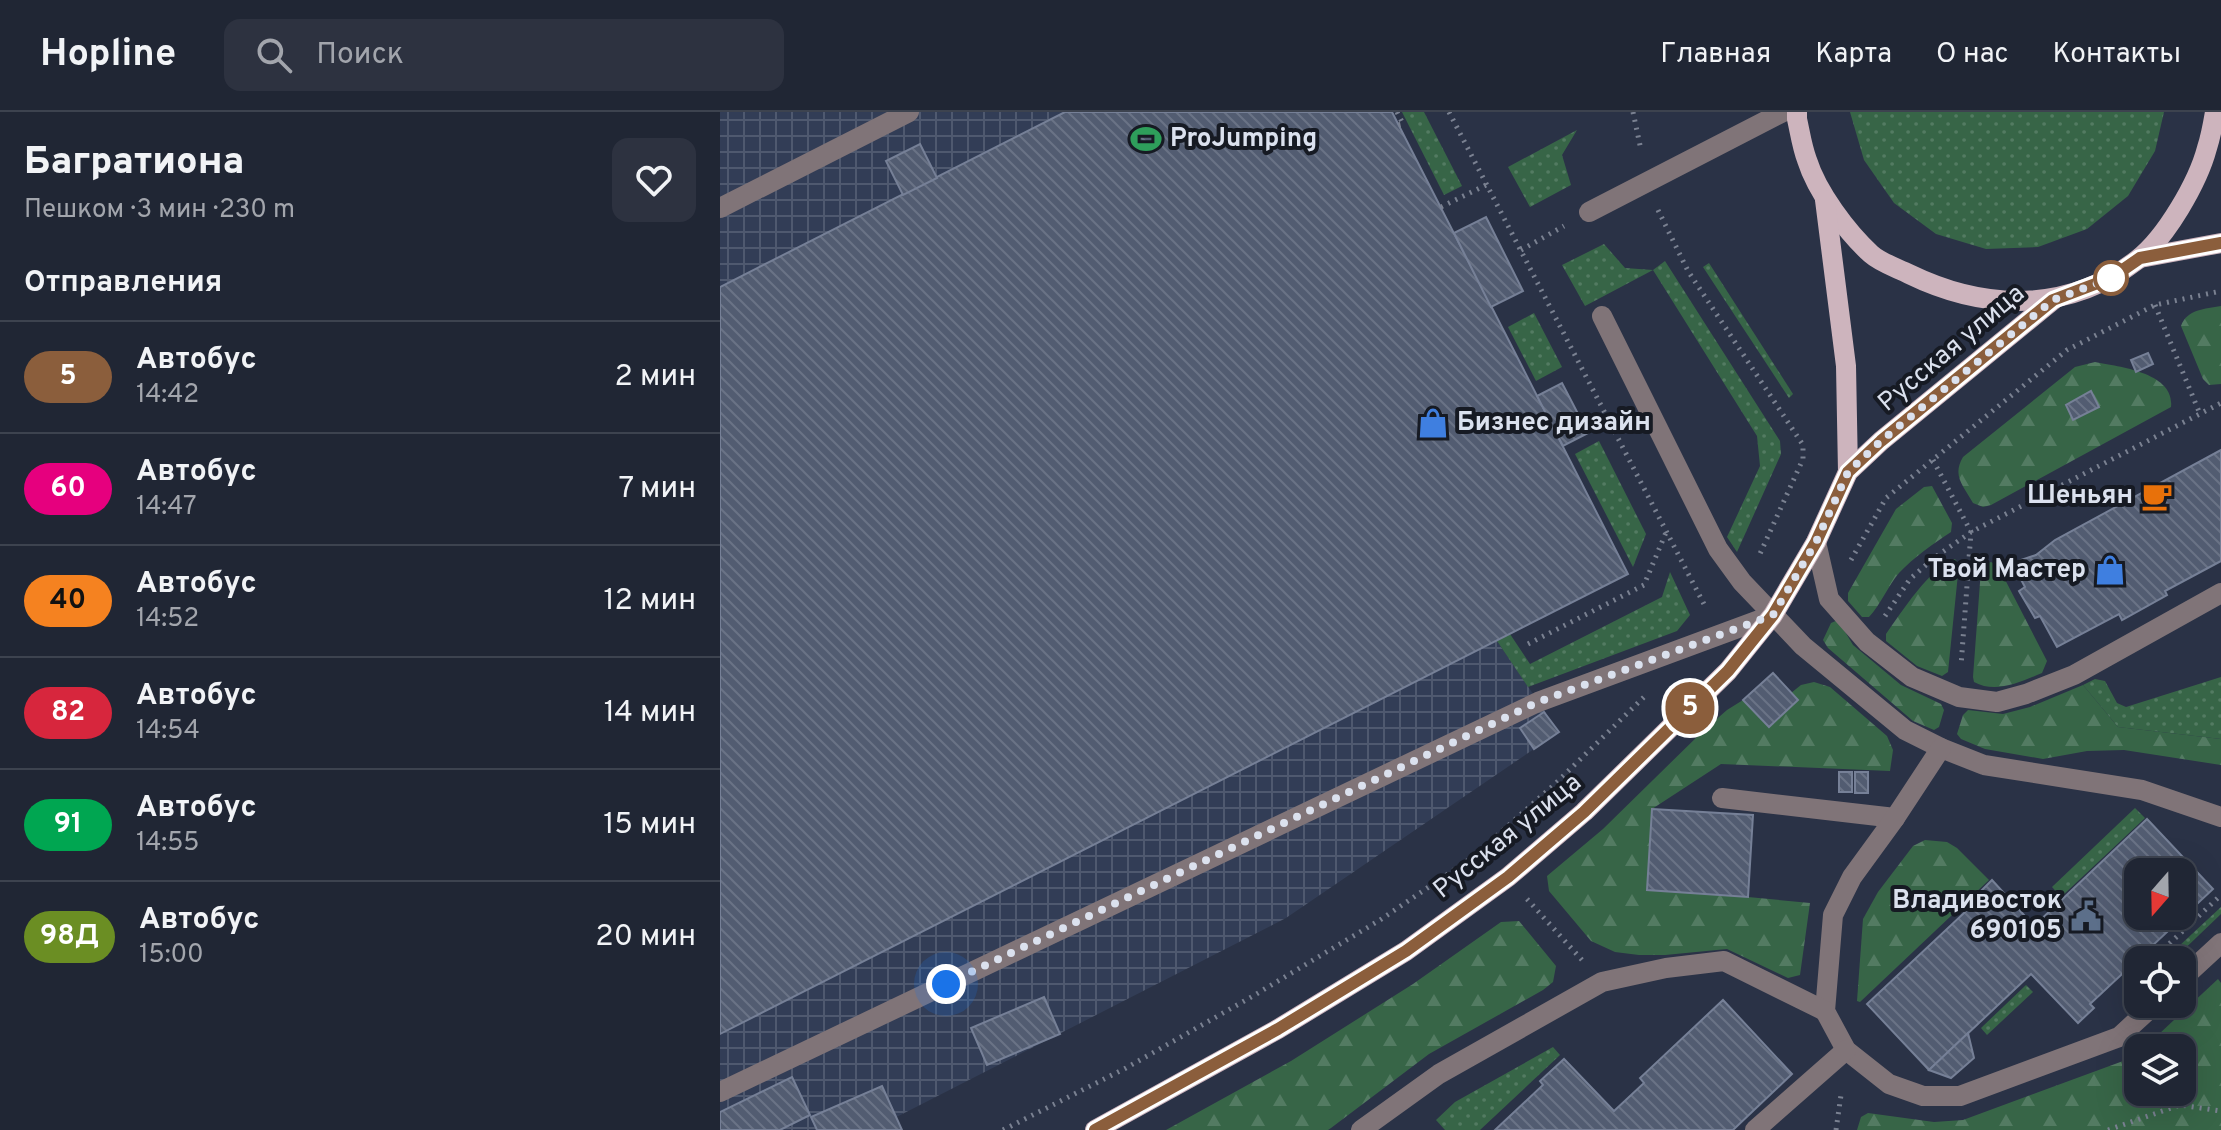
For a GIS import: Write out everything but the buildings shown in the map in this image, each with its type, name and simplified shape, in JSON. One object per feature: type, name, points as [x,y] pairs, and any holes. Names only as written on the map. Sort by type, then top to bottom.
[{"type":"main road","points":[[1797,112],[1807,161],[1825,200],[1873,257],[1939,289],[1999,302],[2053,300],[2111,278],[2140,258],[2165,231],[2190,188],[2207,150],[2215,112]]},
{"type":"main road","name":"Русская улица","points":[[1825,200],[1846,366],[1848,472]]},
{"type":"main road","points":[[2140,258],[2221,243]]},
{"type":"main road","name":"Русская улица","points":[[1095,1130],[1251,1044],[1406,951],[1508,877],[1584,812],[1728,671],[1773,615],[1816,542],[1848,472],[1881,441],[2053,300]]},
{"type":"lane","points":[[720,208],[909,112]]},
{"type":"lane","points":[[1589,212],[1783,112]]},
{"type":"lane","points":[[1602,316],[1718,549],[1742,582],[1803,646],[1905,730],[1984,765],[2142,790],[2221,817]]},
{"type":"lane","points":[[1816,542],[1829,599],[1867,642],[1912,677],[1959,697],[1997,702],[2074,675],[2221,593]]},
{"type":"lane","points":[[720,1092],[1538,702],[1773,615]]},
{"type":"lane","points":[[1941,748],[1852,877],[1833,915],[1825,1011],[1846,1050],[1889,1084],[1923,1096],[1960,1096],[2119,1037],[2140,1018]]},
{"type":"lane","points":[[1722,798],[1895,818]]},
{"type":"lane","points":[[2196,966],[2221,943]]},
{"type":"lane","points":[[1366,1129],[1439,1074],[1602,982],[1666,968],[1724,961],[1825,1011]]},
{"type":"lane","points":[[1755,1130],[1846,1050]]},
{"type":"path","points":[[1397,112],[1403,124],[1398,125]]},
{"type":"path","points":[[1449,112],[1714,623],[1701,641]]},
{"type":"path","points":[[1441,207],[1488,184]]},
{"type":"path","points":[[1521,250],[1589,212]]},
{"type":"path","points":[[1688,271],[1803,445],[1803,459],[1779,515],[1756,562],[1742,582]]},
{"type":"path","points":[[1829,599],[1886,498],[2067,350],[2155,305],[2221,291]]},
{"type":"path","points":[[2155,305],[2200,414]]},
{"type":"path","points":[[1867,642],[1910,579],[1971,532],[2221,403]]},
{"type":"path","points":[[1933,460],[1971,532],[1959,697]]},
{"type":"path","points":[[1528,644],[1644,585],[1667,530]]},
{"type":"path","points":[[1003,1130],[1126,1068],[1380,920],[1473,857],[1556,783],[1644,697]]},
{"type":"path","points":[[1508,877],[1602,982]]},
{"type":"path","points":[[2167,946],[2221,895]]},
{"type":"path","points":[[2108,1130],[2180,1105],[2221,1111]]},
{"type":"shaded area","points":[[720,112],[1392,112],[1628,574],[1497,641],[1559,732],[1286,918],[871,1130],[720,1130]]},
{"type":"green space","points":[[1402,112],[1424,112],[1462,186],[1444,195]]},
{"type":"green space","points":[[1850,112],[2164,112],[2155,151],[2128,196],[2087,229],[2038,247],[1986,249],[1936,234],[1894,203],[1864,160]]},
{"type":"green space","points":[[1577,130],[1562,155],[1571,185],[1530,207],[1508,167]]},
{"type":"green space","points":[[1604,244],[1625,268],[1653,270],[1585,306],[1562,265]]},
{"type":"green space","points":[[1665,261],[1780,441],[1781,454],[1737,552],[1727,537],[1760,466],[1757,436],[1653,270]]},
{"type":"green space","points":[[1709,263],[1793,394],[1789,398],[1703,267]]},
{"type":"green space","points":[[2221,306],[2221,384],[2209,385],[2203,379],[2181,326],[2192,313]]},
{"type":"green space","points":[[1534,313],[1562,367],[1536,381],[1508,327]]},
{"type":"green space","points":[[2095,362],[2132,369],[2156,379],[2170,396],[2171,407],[1991,505],[1983,507],[1973,503],[1959,475],[1963,457],[2075,367]]},
{"type":"green space","points":[[1599,441],[1646,534],[1633,567],[1575,454]]},
{"type":"green space","points":[[1932,486],[1952,523],[1951,532],[1905,567],[1869,617],[1862,617],[1848,601],[1848,593],[1896,509],[1924,487]]},
{"type":"green space","points":[[1955,559],[1959,564],[1948,672],[1942,676],[1917,666],[1886,641],[1886,634],[1926,581]]},
{"type":"green space","points":[[1991,562],[1998,566],[2047,661],[2042,673],[1999,687],[1974,682],[1973,677],[1981,569]]},
{"type":"green space","points":[[1670,572],[1690,615],[1677,631],[1528,687],[1497,641],[1510,634],[1530,664],[1662,597]]},
{"type":"green space","points":[[1838,620],[1853,645],[1901,685],[1941,704],[1944,710],[1939,727],[1934,730],[1913,721],[1828,648],[1823,640],[1831,623]]},
{"type":"green space","points":[[2221,677],[2221,739],[2118,727],[2083,685],[2095,679],[2105,681],[2117,703],[2126,707]]},
{"type":"green space","points":[[1814,682],[1830,687],[1887,736],[1893,750],[1890,771],[1721,764],[1652,809],[1647,890],[1810,903],[1800,975],[1788,978],[1727,949],[1639,955],[1615,952],[1591,941],[1549,891],[1547,876],[1603,829],[1727,710],[1743,700],[1798,700],[1791,693],[1801,685]]},
{"type":"green space","points":[[2083,685],[2118,727],[2221,739],[2221,765],[2124,750],[2087,751],[2043,759],[1985,749],[1961,739],[1957,734],[1963,715],[1968,710],[2003,714],[2030,707]]},
{"type":"green space","points":[[2135,808],[2145,818],[2061,897],[2052,887]]},
{"type":"green space","points":[[1925,840],[1947,842],[1957,848],[1989,880],[1860,1002],[1857,1001],[1863,919],[1878,892],[1913,846]]},
{"type":"green space","points":[[2221,907],[2221,914],[2188,946],[2179,946]]},
{"type":"green space","points":[[1519,921],[1556,966],[1553,982],[1429,1054],[1328,1130],[1166,1130],[1291,1061],[1413,984],[1501,922]]},
{"type":"green space","points":[[2218,979],[2221,983],[2221,1130],[1857,1130],[1861,1117],[1868,1113],[1934,1122],[1963,1120],[2124,1061],[2124,1106],[2196,1106],[2196,1034],[2159,1034],[2176,1018],[2196,1018],[2196,1000]]},
{"type":"green space","points":[[2026,985],[2033,992],[1987,1035],[1981,1028]]},
{"type":"green space","points":[[1553,1047],[1560,1055],[1480,1130],[1445,1130],[1436,1120],[1455,1102]]},
{"type":"bus line","name":"5","points":[[1095,1130],[1278,1029],[1406,951],[1508,877],[1584,812],[1728,671],[1773,615],[1816,542],[1848,472],[1881,441],[2053,300],[2111,278],[2140,258],[2221,243]]},
{"type":"place","name":"ProJumping","points":[[1146,139]]},
{"type":"place","name":"Бизнес дизайн","points":[[1433,423]]},
{"type":"place","name":"Шеньян","points":[[2157,496]]},
{"type":"place","name":"Твой Мастер","points":[[2110,570]]},
{"type":"place","name":"Владивосток 690105","points":[[2086,916]]},
{"type":"route","points":[[946,984],[1538,702],[1773,615],[1816,542],[1848,472],[1881,441],[2053,300],[2111,278]]}]
